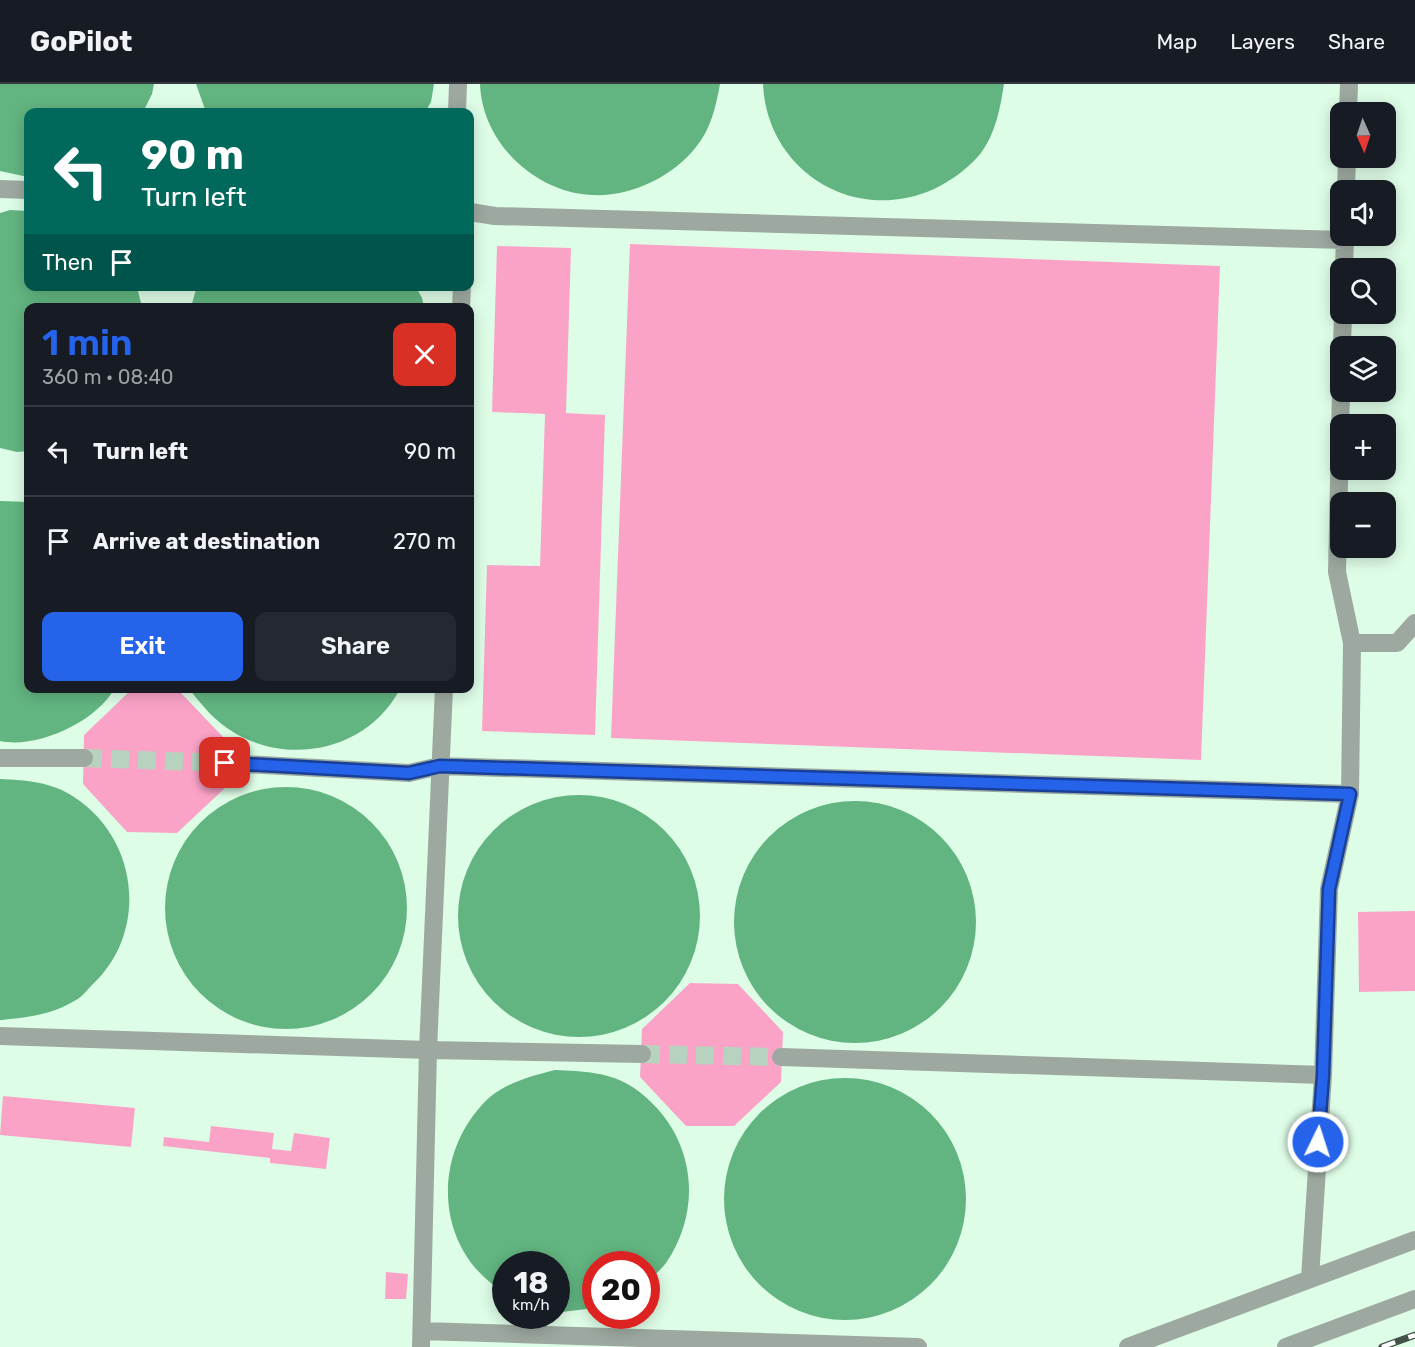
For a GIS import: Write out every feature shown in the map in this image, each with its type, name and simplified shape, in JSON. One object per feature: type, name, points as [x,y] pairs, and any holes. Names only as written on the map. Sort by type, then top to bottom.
[{"type":"street","points":[[457,108],[458,84]]},
{"type":"street","points":[[1348,102],[1349,84]]},
{"type":"street","points":[[0,189],[24,190]]},
{"type":"street","points":[[474,213],[495,216],[1330,238]]},
{"type":"street","points":[[1310,1278],[1323,1075],[1329,889],[1350,794],[1352,643],[1336,572],[1341,402]]},
{"type":"street","points":[[1352,643],[1397,643],[1415,623]]},
{"type":"street","points":[[444,693],[428,1050],[421,1339],[918,1347]]},
{"type":"street","points":[[0,758],[84,758]]},
{"type":"street","points":[[225,763],[409,773],[440,766],[1350,794]]},
{"type":"street","points":[[0,1036],[428,1050],[642,1054]]},
{"type":"street","points":[[781,1057],[1323,1075]]},
{"type":"street","points":[[1128,1347],[1415,1240]]},
{"type":"street","points":[[1286,1347],[1415,1299]]},
{"type":"shaded area","points":[[0,84],[154,84],[145,108],[24,108],[24,176],[0,171]]},
{"type":"shaded area","points":[[196,84],[434,84],[431,102],[427,108],[205,108]]},
{"type":"shaded area","points":[[480,84],[720,84],[715,109],[706,133],[686,158],[663,176],[636,189],[621,193],[592,195],[571,192],[550,185],[515,160],[501,144],[490,125],[483,105]]},
{"type":"shaded area","points":[[763,84],[1004,84],[994,129],[981,153],[965,169],[934,189],[904,198],[874,200],[846,195],[820,183],[798,165],[780,142],[768,115]]},
{"type":"shaded area","points":[[10,210],[24,211],[24,291],[138,291],[141,303],[24,303],[24,451],[17,452],[0,448],[0,213]]},
{"type":"shaded area","points":[[196,291],[418,291],[423,303],[192,303]]},
{"type":"shaded area","points":[[0,501],[24,502],[24,693],[111,693],[94,712],[80,722],[48,737],[31,741],[0,741]]},
{"type":"shaded area","points":[[192,693],[397,693],[383,714],[360,732],[335,744],[307,749],[279,749],[252,741],[226,727]]},
{"type":"shaded area","points":[[0,779],[29,781],[57,788],[74,797],[96,815],[112,837],[123,861],[129,887],[128,913],[122,939],[110,963],[84,993],[67,1005],[49,1012],[2,1020],[0,1020]]},
{"type":"shaded area","points":[[286,787],[310,790],[343,802],[363,815],[379,831],[392,851],[401,873],[407,908],[404,932],[392,965],[379,985],[363,1001],[343,1014],[321,1023],[286,1029],[262,1026],[229,1014],[209,1001],[193,985],[180,965],[171,943],[165,908],[168,884],[180,851],[193,831],[209,815],[229,802],[251,793]]},
{"type":"shaded area","points":[[579,795],[603,798],[636,810],[656,823],[672,839],[685,859],[694,881],[700,916],[697,940],[685,973],[672,993],[656,1009],[636,1022],[614,1031],[579,1037],[555,1034],[522,1022],[502,1009],[486,993],[473,973],[464,951],[458,916],[461,892],[473,859],[486,839],[502,823],[522,810],[544,801]]},
{"type":"shaded area","points":[[855,801],[879,804],[912,816],[932,829],[948,845],[961,865],[970,887],[976,922],[973,946],[961,979],[948,999],[932,1015],[912,1028],[890,1037],[855,1043],[831,1040],[798,1028],[778,1015],[762,999],[749,979],[740,957],[734,922],[737,898],[749,865],[762,845],[778,829],[798,816],[820,807]]},
{"type":"shaded area","points":[[555,1070],[586,1072],[616,1079],[634,1088],[654,1105],[670,1124],[681,1146],[687,1169],[689,1193],[686,1217],[679,1240],[666,1263],[660,1270],[660,1251],[582,1251],[582,1310],[570,1311],[570,1251],[492,1251],[492,1283],[483,1276],[466,1255],[455,1231],[449,1206],[449,1180],[454,1154],[465,1129],[489,1098],[525,1079]]},
{"type":"shaded area","points":[[845,1078],[869,1081],[902,1093],[922,1106],[938,1122],[951,1142],[960,1164],[966,1199],[963,1223],[951,1256],[938,1276],[922,1292],[902,1305],[880,1314],[845,1320],[821,1317],[788,1305],[768,1292],[752,1276],[739,1256],[730,1234],[724,1199],[727,1175],[739,1142],[752,1122],[768,1106],[788,1093],[810,1084]]},
{"type":"building","points":[[630,244],[1220,266],[1201,760],[611,738]]},
{"type":"building","points":[[497,246],[571,248],[566,413],[605,415],[595,735],[482,731],[487,565],[540,566],[545,414],[492,412]]},
{"type":"building","points":[[128,693],[181,693],[226,740],[225,788],[177,833],[127,832],[83,784],[84,735]]},
{"type":"building","points":[[1415,911],[1415,991],[1359,992],[1358,912]]},
{"type":"building","points":[[690,983],[738,984],[783,1032],[781,1082],[734,1126],[686,1126],[640,1077],[642,1029]]},
{"type":"building","points":[[3,1096],[135,1108],[131,1147],[0,1135]]},
{"type":"building","points":[[211,1126],[274,1133],[272,1149],[291,1151],[294,1133],[330,1138],[326,1169],[270,1163],[270,1158],[163,1146],[164,1137],[209,1142]]},
{"type":"building","points":[[386,1272],[408,1274],[406,1299],[385,1299]]},
{"type":"tunnel","points":[[84,758],[225,763]]},
{"type":"tunnel","points":[[642,1054],[781,1057]]},
{"type":"railway","points":[[1382,1347],[1415,1335]]},
{"type":"route","points":[[225,763],[409,773],[440,766],[1350,794],[1329,889],[1323,1075],[1318,1142]]}]
